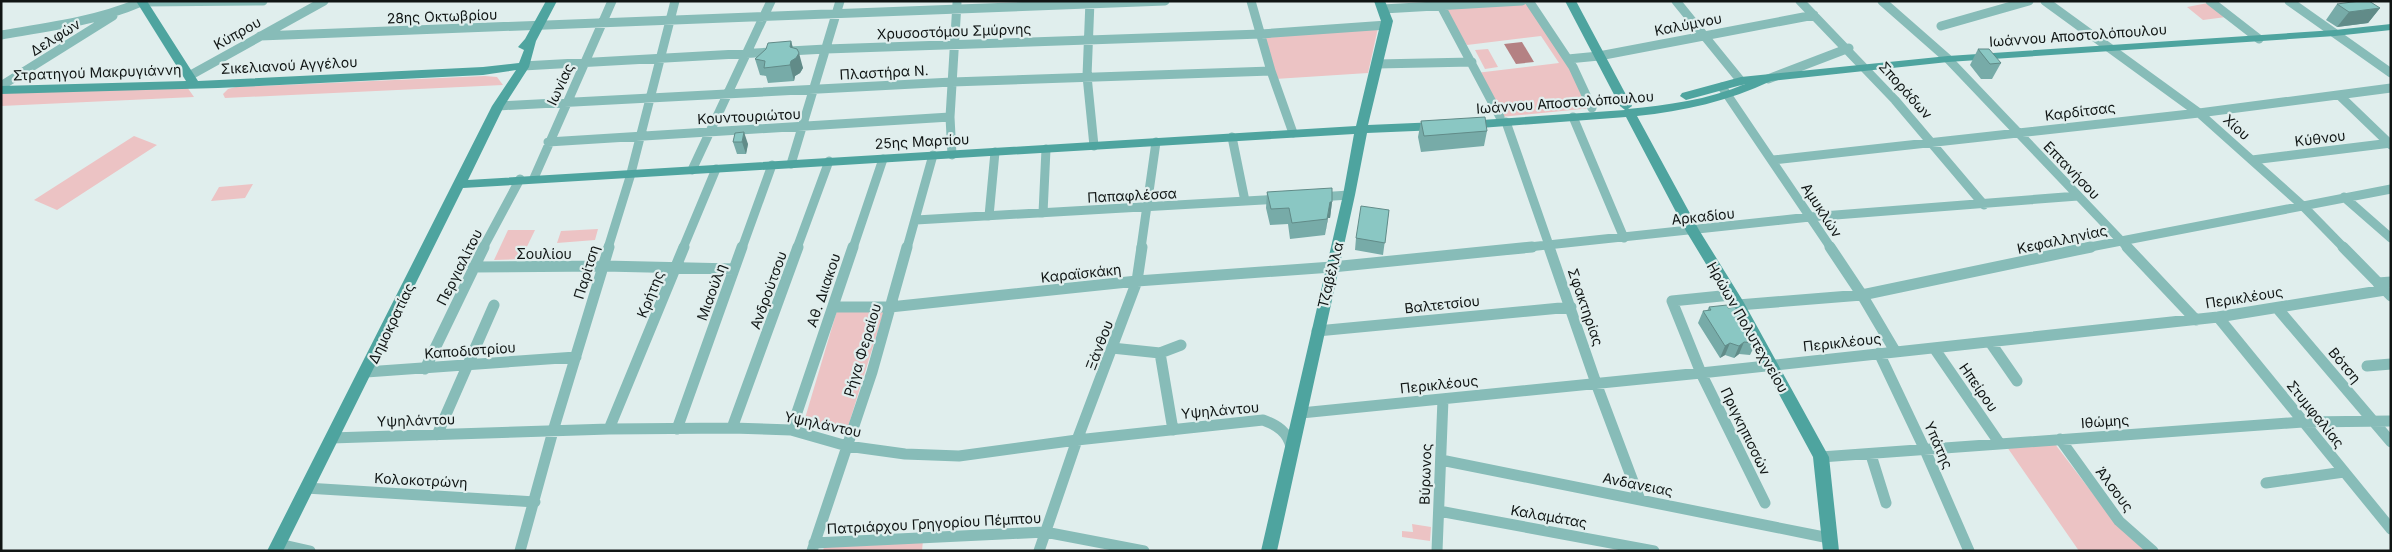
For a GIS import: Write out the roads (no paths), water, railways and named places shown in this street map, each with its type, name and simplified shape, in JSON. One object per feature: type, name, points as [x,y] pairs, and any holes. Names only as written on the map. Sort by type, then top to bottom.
[{"type":"street","points":[[1,35],[84,20],[123,10],[141,2],[263,1]]},
{"type":"street","name":"Κύπρου","points":[[192,80],[260,36],[324,1]]},
{"type":"street","name":"Δημοκρατίας","points":[[277,547],[462,181],[505,94],[506,85],[530,48],[530,41],[552,1]]},
{"type":"street","name":"Ιωνίας","points":[[534,178],[548,142],[612,1]]},
{"type":"street","name":"Παρίτση","points":[[520,551],[553,431],[631,172],[659,57],[675,1]]},
{"type":"street","points":[[692,170],[771,1]]},
{"type":"street","points":[[791,164],[840,1]]},
{"type":"street","name":"28ης Οκτωβρίου","points":[[260,36],[836,14],[957,5],[1165,1]]},
{"type":"street","points":[[1251,1],[1271,71],[1293,133]]},
{"type":"street","points":[[1381,5],[1441,6],[1522,1]]},
{"type":"street","points":[[1529,1],[1568,59],[1592,108]]},
{"type":"street","name":"Ηρώων Πολυτεχνείου","points":[[1570,1],[1693,232],[1734,300],[1821,457],[1830,545]]},
{"type":"street","points":[[1676,1],[1741,82]]},
{"type":"street","name":"Σποράδων","points":[[1800,1],[1866,67],[1933,142],[1984,205]]},
{"type":"street","name":"Επτανήσου","points":[[1882,1],[1948,58],[2196,320]]},
{"type":"street","points":[[1940,26],[2029,1]]},
{"type":"street","name":"Χίου","points":[[2045,1],[2199,112],[2303,206],[2386,288]]},
{"type":"street","points":[[2210,1],[2258,39]]},
{"type":"street","points":[[2290,1],[2391,73]]},
{"type":"street","points":[[141,2],[192,80]]},
{"type":"street","points":[[1090,3],[1088,76],[1094,146]]},
{"type":"street","points":[[952,155],[950,117],[957,5]]},
{"type":"street","name":"Τζαβέλλα","points":[[1269,551],[1349,195],[1362,128],[1387,25],[1381,5]]},
{"type":"street","name":"Σφακτηρίας","points":[[1441,6],[1503,120],[1640,500]]},
{"type":"street","name":"Δελφών","points":[[1,88],[123,10]]},
{"type":"street","name":"Καλύμνου","points":[[1568,59],[1600,56],[1703,34],[1814,15]]},
{"type":"street","name":"Χρυσοστόμου Σμύρνης","points":[[517,68],[659,57],[826,48],[1261,34],[1387,25]]},
{"type":"street","name":"Ιωάννου Αποστολόπουλου","points":[[1725,91],[1741,82],[1948,58],[2335,34],[2391,27]]},
{"type":"street","points":[[1767,79],[1848,48]]},
{"type":"street","points":[[1378,64],[1472,62]]},
{"type":"street","name":"Σικελιανού Αγγέλου","points":[[192,80],[483,70],[490,72],[517,68]]},
{"type":"street","name":"Πλαστήρα Ν.","points":[[498,106],[952,82],[1271,71]]},
{"type":"street","name":"Ιωάννου Αποστολόπουλου","points":[[1362,128],[1573,117],[1628,110],[1696,95],[1725,91],[1767,79]]},
{"type":"street","name":"Στρατηγού Μακρυγιάννη","points":[[1,88],[192,80]]},
{"type":"street","name":"Καρδίτσας","points":[[1773,160],[2199,112],[2391,88]]},
{"type":"street","name":"Αμυκλών","points":[[1725,91],[1862,295],[1895,351]]},
{"type":"street","points":[[2339,94],[2390,143]]},
{"type":"street","name":"Ιωάννου Αποστολόπουλου","points":[[1503,120],[1592,108],[1628,110]]},
{"type":"street","name":"Κουντουριώτου","points":[[548,142],[950,117]]},
{"type":"street","points":[[1573,117],[1624,238]]},
{"type":"street","name":"25ης Μαρτίου","points":[[462,181],[500,182],[534,178],[952,155],[1362,128]]},
{"type":"street","points":[[1232,137],[1246,201]]},
{"type":"street","name":"Ξάνθου","points":[[1039,551],[1077,440],[1137,281],[1156,142]]},
{"type":"street","name":"Κύθνου","points":[[2252,160],[2390,143]]},
{"type":"street","points":[[1043,213],[1046,149]]},
{"type":"street","points":[[989,216],[995,152]]},
{"type":"street","name":"Ρήγα Φεραίου","points":[[813,547],[847,446],[890,307],[933,156]]},
{"type":"street","name":"Αθ. Διιακου","points":[[791,430],[883,158]]},
{"type":"street","name":"Ανδρούτσου","points":[[732,428],[829,161]]},
{"type":"street","name":"Μιαούλη","points":[[676,429],[772,165]]},
{"type":"street","name":"Κρήτης","points":[[609,429],[716,169]]},
{"type":"street","name":"Περγιαλίτου","points":[[425,369],[473,267],[520,179]]},
{"type":"street","name":"Κεφαλληνίας","points":[[1734,300],[1862,295],[2120,241],[2391,189]]},
{"type":"street","points":[[1312,197],[1349,195]]},
{"type":"street","name":"Αρκαδίου","points":[[1332,267],[1693,232],[1810,217],[1984,205],[2078,196]]},
{"type":"street","points":[[2344,197],[2391,238]]},
{"type":"street","name":"Παπαφλέσσα","points":[[916,220],[1293,198]]},
{"type":"street","name":"Σουλίου","points":[[473,267],[604,266],[734,269]]},
{"type":"street","name":"Καραϊσκάκη","points":[[833,307],[890,307],[1137,281],[1332,267]]},
{"type":"street","name":"Περικλέους","points":[[1301,413],[1701,373],[2196,320],[2277,308],[2386,288]]},
{"type":"street","name":"Πριγκηπισσών","points":[[1734,300],[1672,300],[1701,373],[1765,503]]},
{"type":"street","points":[[437,435],[466,365],[494,305]]},
{"type":"street","name":"Βαλτετσίου","points":[[1317,331],[1458,316],[1571,307]]},
{"type":"street","name":"Βότση","points":[[2277,308],[2391,442]]},
{"type":"street","name":"Στυμφαλίας","points":[[2218,317],[2391,529]]},
{"type":"street","points":[[1990,342],[2017,381]]},
{"type":"street","points":[[1112,348],[1160,353],[1182,345]]},
{"type":"street","name":"Ηπείρου","points":[[1934,348],[2000,444]]},
{"type":"street","points":[[1160,353],[1173,430]]},
{"type":"street","name":"Υπάτης","points":[[1879,353],[1925,450],[1969,551]]},
{"type":"street","name":"Καποδιστρίου","points":[[366,372],[576,357]]},
{"type":"street","points":[[2367,366],[2391,364]]},
{"type":"street","name":"Βύρωνος","points":[[1437,551],[1443,399]]},
{"type":"street","name":"Υψηλάντου","points":[[331,438],[609,429],[732,428],[791,430],[847,446],[905,454],[959,456],[1077,440],[1263,420],[1274,424],[1288,435],[1291,449]]},
{"type":"street","name":"Ιθώμης","points":[[1821,457],[1871,455],[2303,422],[2391,421]]},
{"type":"street","name":"Άλσους","points":[[2060,440],[2119,521],[2154,551]]},
{"type":"street","points":[[1871,455],[1886,503]]},
{"type":"street","name":"Ανδανειας","points":[[1441,460],[1640,500],[1830,545]]},
{"type":"street","points":[[2266,483],[2344,472]]},
{"type":"street","name":"Κολοκοτρώνη","points":[[306,488],[535,502]]},
{"type":"street","name":"Καλαμάτας","points":[[1439,511],[1654,551]]},
{"type":"street","name":"Πατριάρχου Γρηγορίου Πέμπτου","points":[[813,547],[1045,532],[1144,551]]},
{"type":"street","points":[[277,547],[310,551]]}]
